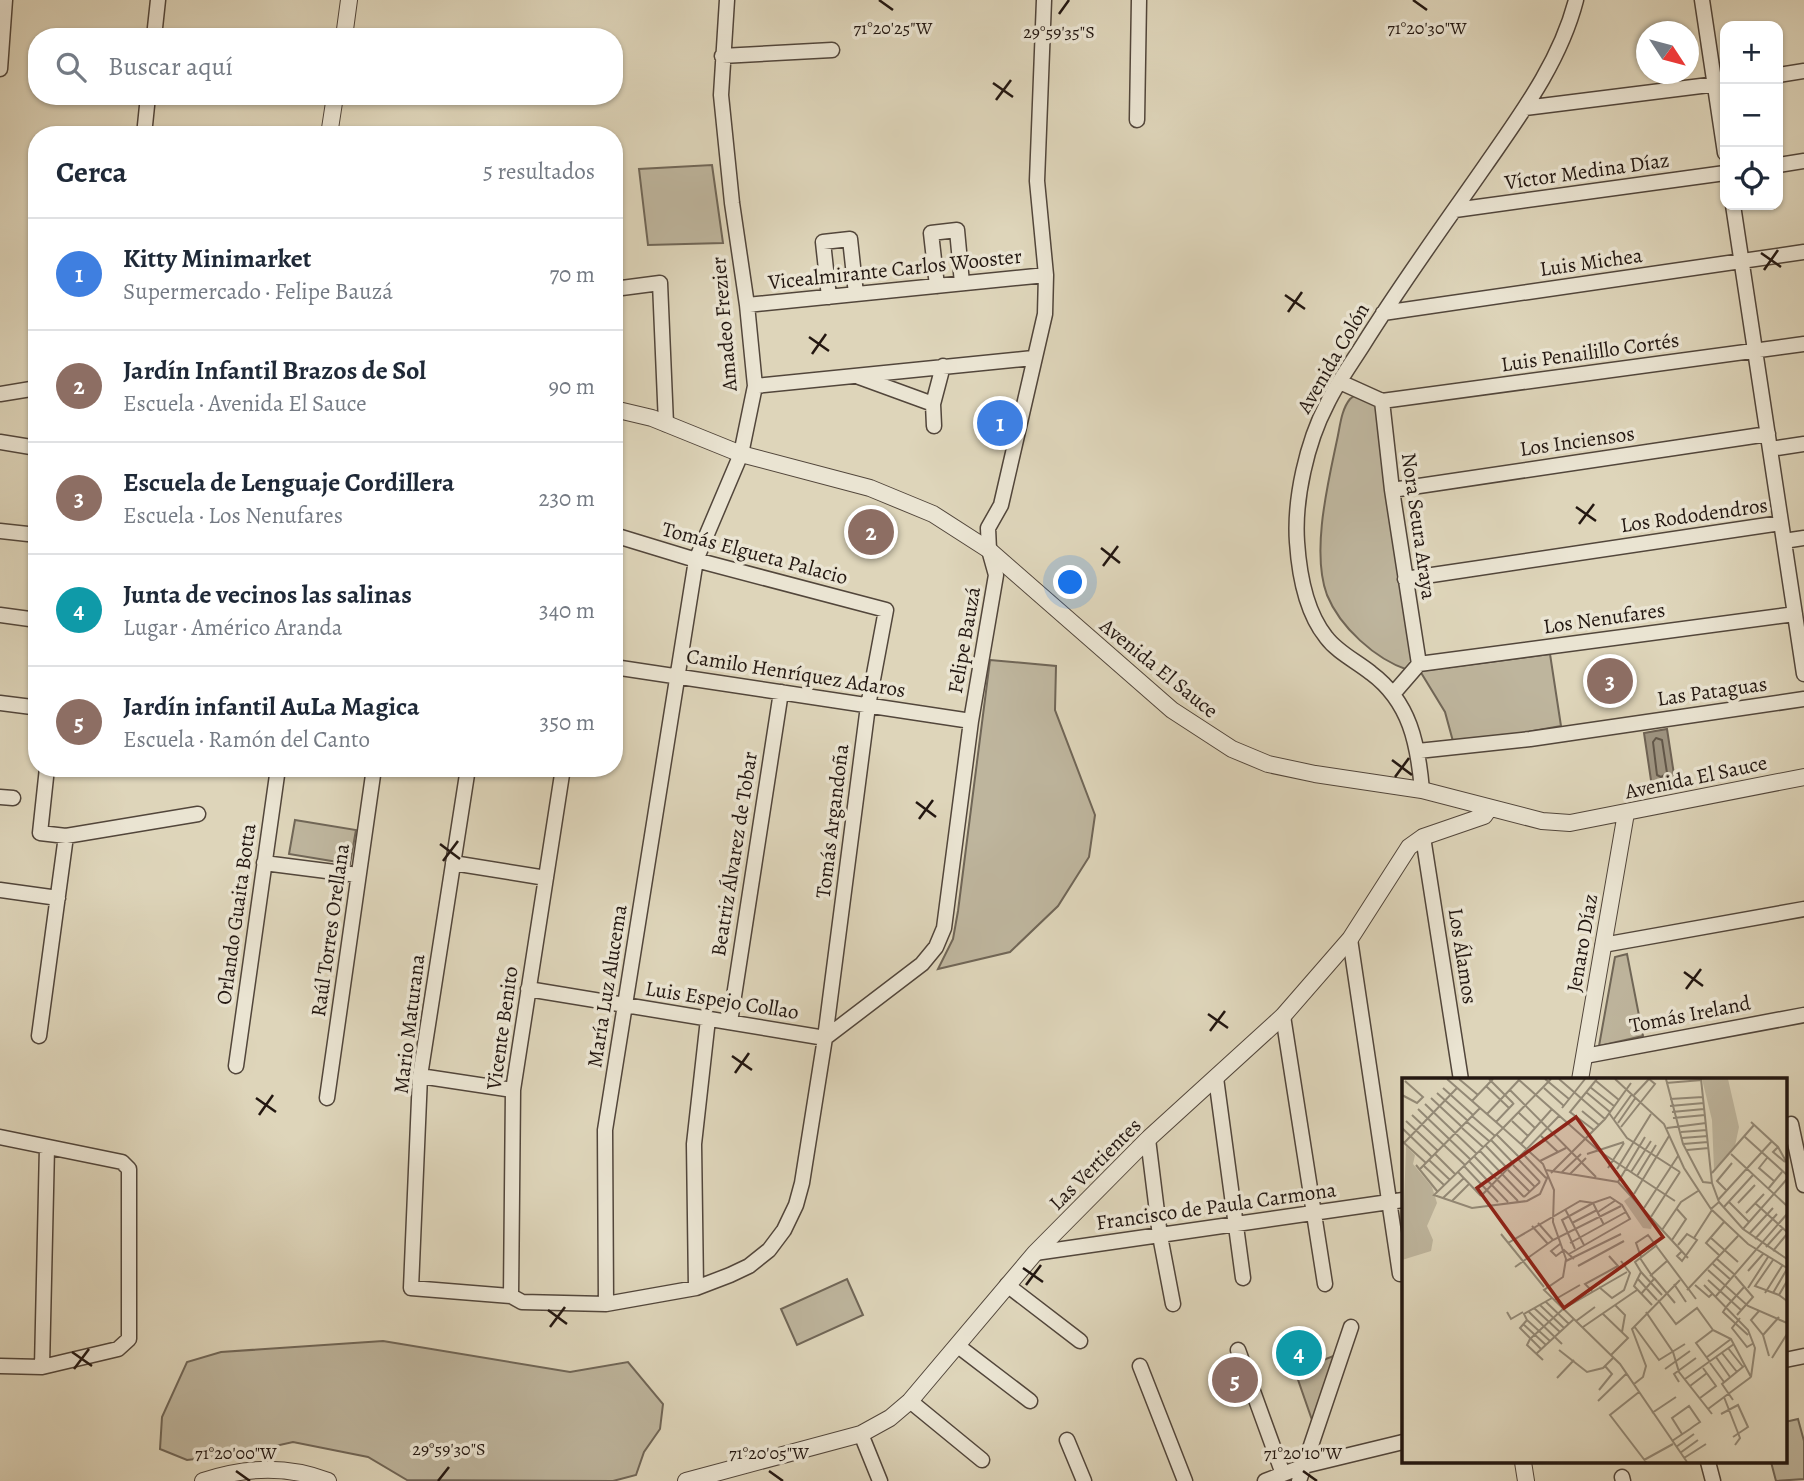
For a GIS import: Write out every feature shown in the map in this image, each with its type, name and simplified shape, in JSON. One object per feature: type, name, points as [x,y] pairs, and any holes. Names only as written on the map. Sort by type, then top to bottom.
[{"type":"street","points":[[0,69],[5,0]]},
{"type":"street","points":[[156,28],[158,0]]},
{"type":"street","points":[[345,28],[349,0]]},
{"type":"street","name":"Amadeo Frezier","points":[[679,677],[696,560],[741,454],[755,386],[721,95],[727,0]]},
{"type":"street","name":"Felipe Bauzá","points":[[825,1038],[922,964],[936,947],[946,917],[971,721],[996,575],[989,550],[988,528],[1001,505],[1045,314],[1046,275],[1037,181],[1044,0]]},
{"type":"street","points":[[1137,120],[1139,0]]},
{"type":"street","name":"Avenida Colón","points":[[1422,790],[1418,751],[1409,721],[1393,694],[1374,674],[1351,660],[1326,637],[1309,601],[1299,563],[1296,519],[1303,476],[1317,425],[1340,382],[1383,313],[1525,108],[1570,24],[1576,0]]},
{"type":"street","points":[[1525,108],[1720,84],[1702,0]]},
{"type":"street","points":[[722,55],[832,50]]},
{"type":"street","points":[[1783,74],[1804,71]]},
{"type":"street","points":[[145,126],[147,105]]},
{"type":"street","points":[[330,126],[334,105]]},
{"type":"street","points":[[1783,164],[1804,161]]},
{"type":"street","name":"Víctor Medina Díaz","points":[[1455,210],[1720,174]]},
{"type":"street","points":[[1734,210],[1795,614],[1801,637],[1804,674]]},
{"type":"street","points":[[937,286],[932,233],[957,230],[962,283]]},
{"type":"street","points":[[829,297],[823,242],[850,239],[856,294]]},
{"type":"street","name":"Luis Michea","points":[[1383,313],[1804,252]]},
{"type":"street","name":"Vicealmirante Carlos Wooster","points":[[747,305],[1046,275]]},
{"type":"street","points":[[623,288],[660,284],[666,424]]},
{"type":"street","name":"Luis Penailillo Cortés","points":[[1382,401],[1804,344]]},
{"type":"street","points":[[755,386],[1033,358]]},
{"type":"street","points":[[934,426],[933,404],[943,366]]},
{"type":"street","points":[[853,375],[933,404]]},
{"type":"street","points":[[1340,382],[1382,401]]},
{"type":"street","points":[[0,394],[28,389]]},
{"type":"street","name":"Nora Seura Araya","points":[[1382,401],[1391,490],[1419,664]]},
{"type":"street","name":"Avenida El Sauce","points":[[623,411],[639,414],[741,454],[891,495],[933,514],[989,550],[1172,710],[1232,749],[1268,764],[1422,790],[1542,821],[1570,823],[1804,777]]},
{"type":"street","points":[[0,442],[28,447]]},
{"type":"street","name":"Los Inciensos","points":[[1391,490],[1769,442],[1804,444]]},
{"type":"street","name":"Los Rododendros","points":[[1405,579],[1781,523]]},
{"type":"street","points":[[0,530],[28,533]]},
{"type":"street","name":"Tomás Elgueta Palacio","points":[[623,538],[696,560],[886,610]]},
{"type":"street","name":"Los Rododendros","points":[[1784,541],[1804,538]]},
{"type":"street","name":"Tomás Argandoña","points":[[411,1288],[511,1296],[522,1302],[606,1304],[696,1288],[749,1266],[769,1250],[784,1230],[796,1205],[802,1183],[825,1038],[869,706],[886,610]]},
{"type":"street","name":"Los Nenufares","points":[[1419,664],[1795,614]]},
{"type":"street","points":[[0,615],[28,619]]},
{"type":"street","points":[[1393,694],[1419,664]]},
{"type":"street","name":"Camilo Henríquez Adaros","points":[[623,668],[971,721]]},
{"type":"street","name":"María Luz Alucema","points":[[606,1304],[605,1130],[679,677]]},
{"type":"street","name":"Beatriz Álvarez de Tobar","points":[[730,1022],[781,692]]},
{"type":"street","name":"Las Pataguas","points":[[1418,751],[1530,739],[1804,699]]},
{"type":"street","points":[[0,703],[28,706]]},
{"type":"street","points":[[46,777],[40,833],[66,836],[198,814]]},
{"type":"street","name":"Orlando Guaita Botta","points":[[236,1066],[277,777]]},
{"type":"street","name":"Raúl Torres Orellana","points":[[327,1098],[373,777]]},
{"type":"street","name":"Mario Maturana","points":[[411,1288],[420,1076],[467,777]]},
{"type":"street","name":"Vicente Benito","points":[[511,1296],[513,1090],[562,777]]},
{"type":"street","name":"Las Vertientes","points":[[687,1481],[861,1434],[890,1418],[910,1401],[1035,1253],[1075,1216],[1148,1139],[1283,1016],[1350,939],[1409,847],[1423,837],[1484,816],[1489,809]]},
{"type":"street","name":"Jenaro Díaz","points":[[1580,1078],[1626,813]]},
{"type":"street","points":[[39,1036],[66,836]]},
{"type":"street","name":"Los Álamos","points":[[1423,837],[1461,1078]]},
{"type":"street","points":[[264,863],[358,875]]},
{"type":"street","points":[[453,863],[546,878]]},
{"type":"street","points":[[0,890],[58,898]]},
{"type":"street","points":[[1604,945],[1804,909]]},
{"type":"street","points":[[1350,939],[1399,1274]]},
{"type":"street","name":"Luis Espejo Collao","points":[[528,989],[825,1038]]},
{"type":"street","name":"Tomás Ireland","points":[[1585,1055],[1804,1015]]},
{"type":"street","points":[[1283,1016],[1325,1284]]},
{"type":"street","points":[[696,1288],[694,1144],[708,1018]]},
{"type":"street","points":[[420,1076],[513,1090]]},
{"type":"street","points":[[1216,1078],[1243,1278]]},
{"type":"street","points":[[1793,1124],[1804,1185]]},
{"type":"street","points":[[0,1137],[122,1161],[129,1169],[129,1339],[118,1349],[42,1367],[0,1366]]},
{"type":"street","points":[[1148,1139],[1160,1236],[1173,1304]]},
{"type":"street","points":[[42,1367],[47,1147]]},
{"type":"street","name":"Francisco de Paula Carmona","points":[[1035,1253],[1402,1200]]},
{"type":"street","points":[[1007,1285],[1080,1341]]},
{"type":"street","points":[[1299,1481],[1351,1326]]},
{"type":"street","points":[[958,1346],[1030,1401]]},
{"type":"street","points":[[1238,1350],[1283,1474]]},
{"type":"street","points":[[1786,1360],[1804,1356]]},
{"type":"street","points":[[1140,1366],[1185,1481]]},
{"type":"street","points":[[910,1401],[982,1460]]},
{"type":"street","points":[[861,1434],[880,1481]]},
{"type":"street","points":[[1067,1440],[1084,1481]]},
{"type":"street","points":[[1265,1481],[1304,1466],[1402,1442]]},
{"type":"street","points":[[1708,1464],[1713,1481]]},
{"type":"street","points":[[203,1481],[305,1472],[328,1481]]},
{"type":"shaded area","points":[[712,165],[723,243],[648,245],[639,169]]},
{"type":"shaded area","points":[[1359,394],[1376,404],[1414,659],[1408,670],[1371,650],[1350,630],[1333,607],[1322,578],[1321,538],[1329,476],[1343,413],[1350,399]]},
{"type":"shaded area","points":[[1550,654],[1561,726],[1454,745],[1445,712],[1420,671]]},
{"type":"shaded area","points":[[990,660],[1056,666],[1055,710],[1095,815],[1089,857],[1058,906],[1010,952],[938,969],[953,939],[958,911]]},
{"type":"shaded area","points":[[295,820],[356,830],[350,864],[289,854]]},
{"type":"shaded area","points":[[1627,954],[1643,1036],[1599,1046],[1615,957]]},
{"type":"shaded area","points":[[847,1279],[863,1315],[797,1345],[781,1309]]},
{"type":"shaded area","points":[[383,1341],[570,1372],[628,1362],[663,1404],[660,1429],[644,1452],[636,1475],[613,1481],[407,1480],[368,1457],[293,1442],[239,1454],[187,1460],[160,1449],[162,1417],[187,1362],[221,1352]]},
{"type":"shaded area","points":[[1336,1355],[1305,1446],[1312,1420],[1295,1371]]},
{"type":"shaded area","points":[[1798,1419],[1804,1441],[1804,1479],[1776,1481],[1772,1464],[1786,1464],[1786,1422]]},
{"type":"water","points":[[1667,729],[1675,781],[1652,787],[1644,733]]},
{"type":"place","name":"Kitty Minimarket","points":[[1000,423]]},
{"type":"place","name":"Jardín Infantil Brazos de Sol","points":[[871,532]]},
{"type":"place","name":"Escuela de Lenguaje Cordillera","points":[[1610,681]]},
{"type":"place","name":"Junta de vecinos las salinas","points":[[1299,1353]]},
{"type":"place","name":"Jardín infantil AuLa Magica","points":[[1235,1380]]}]
